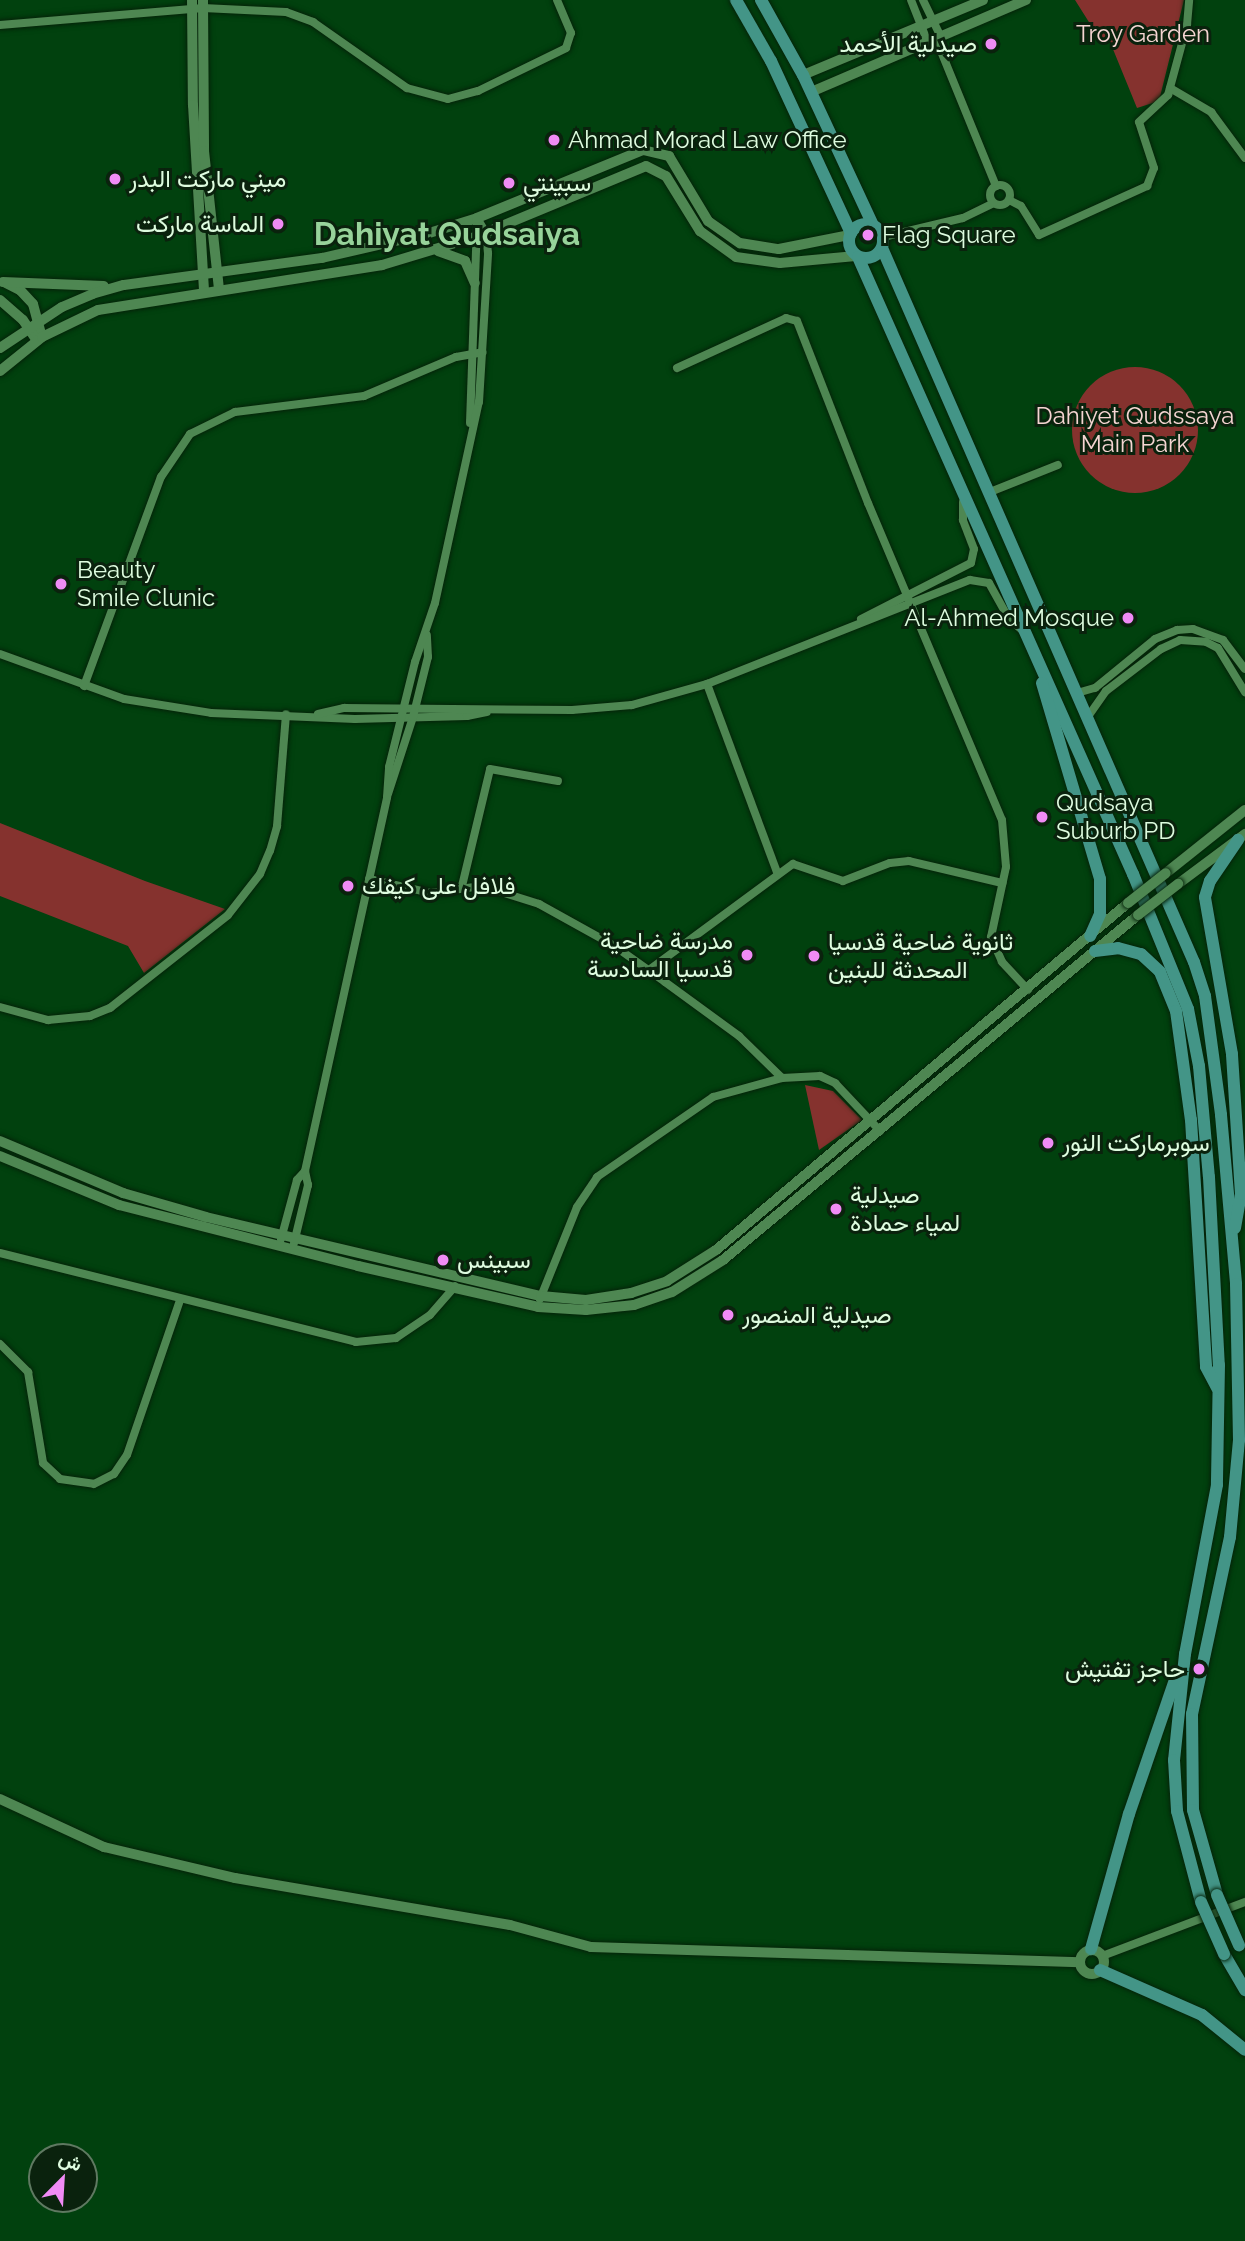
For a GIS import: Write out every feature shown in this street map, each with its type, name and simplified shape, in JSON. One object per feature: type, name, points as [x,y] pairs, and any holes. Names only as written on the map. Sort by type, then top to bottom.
[{"type":"main road","points":[[736,0],[776,72],[850,234],[857,256],[964,502],[1188,1009],[1199,1066],[1209,1177],[1219,1392],[1211,1533],[1185,1654],[1174,1760],[1177,1811],[1201,1902],[1224,1954],[1245,1990]]},
{"type":"main road","points":[[761,0],[803,75],[883,243],[1194,962],[1205,996],[1232,1242],[1238,1483],[1199,1673],[1190,1761],[1193,1810],[1217,1895],[1242,1951]]},
{"type":"main road","points":[[803,75],[983,0]]},
{"type":"main road","points":[[811,92],[1026,0]]},
{"type":"main road","points":[[1,283],[124,285],[322,258],[477,218],[628,154],[661,151],[676,163],[696,205],[723,234],[760,248],[827,241],[850,234],[860,225],[873,225]]},
{"type":"main road","points":[[653,167],[661,151]]},
{"type":"main road","points":[[0,371],[40,339],[98,310],[371,267],[436,251],[639,168],[653,167],[666,176],[699,231],[736,257],[780,263],[830,255],[872,258],[883,243]]},
{"type":"main road","points":[[827,241],[830,255]]},
{"type":"main road","points":[[436,251],[465,261],[475,283]]},
{"type":"main road","points":[[0,348],[34,324],[82,298],[124,285]]},
{"type":"main road","points":[[1041,672],[1047,712],[1100,878],[1100,914],[1090,936]]},
{"type":"main road","points":[[0,1142],[123,1193],[461,1277],[539,1301],[586,1300],[649,1288],[691,1267],[737,1233],[1128,904],[1245,810]]},
{"type":"main road","points":[[1232,1242],[1241,1194],[1232,1054],[1205,897],[1210,881],[1241,837]]},
{"type":"main road","points":[[0,1156],[119,1205],[279,1247],[454,1288],[598,1310],[653,1299],[689,1283],[745,1243],[1138,915],[1241,837]]},
{"type":"main road","points":[[1095,951],[1118,948],[1141,954],[1160,972],[1176,1011],[1191,1120],[1206,1367],[1219,1392]]},
{"type":"main road","points":[[737,1233],[745,1243]]},
{"type":"main road","points":[[1096,1953],[1136,1792],[1185,1654]]},
{"type":"main road","points":[[1100,1970],[1202,2015],[1245,2050]]},
{"type":"street","points":[[0,25],[198,4],[300,15],[393,80],[420,94],[448,99],[478,91],[566,48],[571,33],[558,0]]},
{"type":"street","points":[[911,0],[922,27],[935,40]]},
{"type":"street","points":[[923,0],[934,22],[935,40],[996,186]]},
{"type":"street","points":[[883,243],[963,218],[994,203],[1009,200],[1021,206],[1039,235],[1142,190],[1151,181],[1154,168],[1139,122],[1164,102],[1170,88],[1187,25],[1189,0]]},
{"type":"street","points":[[198,4],[197,106],[206,227],[204,292]]},
{"type":"street","points":[[1170,88],[1211,112],[1245,158]]},
{"type":"street","points":[[996,186],[1007,188],[1009,200]]},
{"type":"street","points":[[994,203],[990,196],[996,186]]},
{"type":"street","points":[[292,1250],[308,1185],[305,1171],[387,797],[401,717],[427,635],[471,426],[479,402],[483,352],[480,235],[477,218]]},
{"type":"street","points":[[206,227],[219,290]]},
{"type":"street","points":[[471,426],[475,283],[480,235]]},
{"type":"street","points":[[1,283],[27,296],[40,339]]},
{"type":"street","points":[[0,300],[34,324]]},
{"type":"street","points":[[677,368],[786,318],[795,319],[906,594],[1002,820],[1008,851],[991,937],[1002,962],[1028,989]]},
{"type":"street","points":[[84,686],[161,477],[190,434],[235,412],[364,396],[472,353],[483,352]]},
{"type":"street","points":[[990,492],[1058,465]]},
{"type":"street","points":[[318,715],[344,708],[415,707],[491,711],[603,708],[707,684],[858,621],[906,594],[964,568],[974,550],[963,520],[964,502]]},
{"type":"street","points":[[964,568],[970,571],[970,580]]},
{"type":"street","points":[[858,621],[911,606],[970,580],[989,583],[1009,619],[1022,630]]},
{"type":"street","points":[[1077,693],[1095,688],[1155,639],[1177,630],[1209,632],[1223,640],[1245,669]]},
{"type":"street","points":[[387,797],[413,717],[428,657],[427,635]]},
{"type":"street","points":[[1087,718],[1106,691],[1161,649],[1180,640],[1193,639],[1218,648],[1245,692]]},
{"type":"street","points":[[0,654],[84,686],[165,708],[401,717],[467,716],[491,711]]},
{"type":"street","points":[[707,684],[777,872]]},
{"type":"street","points":[[0,1007],[48,1020],[90,1016],[110,1008],[228,915],[260,874],[277,826],[286,714]]},
{"type":"street","points":[[462,886],[490,769],[558,781]]},
{"type":"street","points":[[649,970],[777,872],[800,863],[843,881],[881,865],[909,861],[1002,883]]},
{"type":"street","points":[[369,879],[431,893],[462,886],[503,890],[539,904],[649,970],[739,1036],[782,1078]]},
{"type":"street","points":[[539,1301],[577,1207],[606,1169],[713,1097],[782,1078],[829,1079],[880,1131]]},
{"type":"street","points":[[279,1247],[297,1180],[305,1171]]},
{"type":"street","points":[[0,1253],[180,1300],[377,1343],[415,1327],[454,1288],[461,1277]]},
{"type":"street","points":[[0,1344],[28,1372],[43,1463],[60,1479],[94,1484],[114,1474],[127,1455],[180,1300]]},
{"type":"street","points":[[1238,1404],[1245,1418]]},
{"type":"street","points":[[0,1799],[117,1850],[235,1878],[510,1925],[591,1947],[1080,1962],[1096,1953],[1244,1907]]},
{"type":"street","points":[[1080,1962],[1087,1973],[1100,1970],[1096,1953]]},
{"type":"green space","name":"Troy Garden","points":[[1075,0],[1184,0],[1159,101],[1137,108],[1108,37],[1099,38]]},
{"type":"green space","name":"Dahiyet Qudssaya Main Park","points":[[1135,367],[1159,371],[1180,385],[1194,406],[1198,430],[1194,454],[1180,475],[1159,489],[1135,493],[1111,489],[1090,475],[1076,454],[1072,430],[1076,406],[1090,385],[1111,371]]},
{"type":"green space","points":[[0,823],[145,881],[225,909],[144,973],[128,946],[0,896]]},
{"type":"green space","points":[[805,1085],[833,1091],[862,1120],[819,1150]]},
{"type":"place","name":"صيدلية الأحمد","points":[[991,44]]},
{"type":"place","name":"Ahmad Morad Law Office","points":[[554,140]]},
{"type":"place","name":"ميني ماركت البدر","points":[[115,179]]},
{"type":"place","name":"سبينتي","points":[[509,183]]},
{"type":"place","name":"الماسة ماركت","points":[[278,224]]},
{"type":"place","name":"Flag Square","points":[[868,235]]},
{"type":"place","name":"Beauty Smile Clunic","points":[[61,584]]},
{"type":"place","name":"Al-Ahmed Mosque","points":[[1128,618]]},
{"type":"place","name":"Qudsaya Suburb PD","points":[[1042,817]]},
{"type":"place","name":"فلافل على كيفك","points":[[348,886]]},
{"type":"place","name":"مدرسة ضاحية قدسيا السادسة","points":[[747,955]]},
{"type":"place","name":"ثانوية ضاحية قدسيا المحدثة للبنين","points":[[814,956]]},
{"type":"place","name":"سوبرماركت النور","points":[[1048,1143]]},
{"type":"place","name":"صيدلية لمياء حمادة","points":[[836,1209]]},
{"type":"place","name":"سبينس","points":[[443,1260]]},
{"type":"place","name":"صيدلية المنصور","points":[[728,1315]]},
{"type":"place","name":"حاجز تفتيش","points":[[1199,1669]]},
{"type":"district","name":"Dahiyat Qudsaiya","points":[[447,234]]}]
